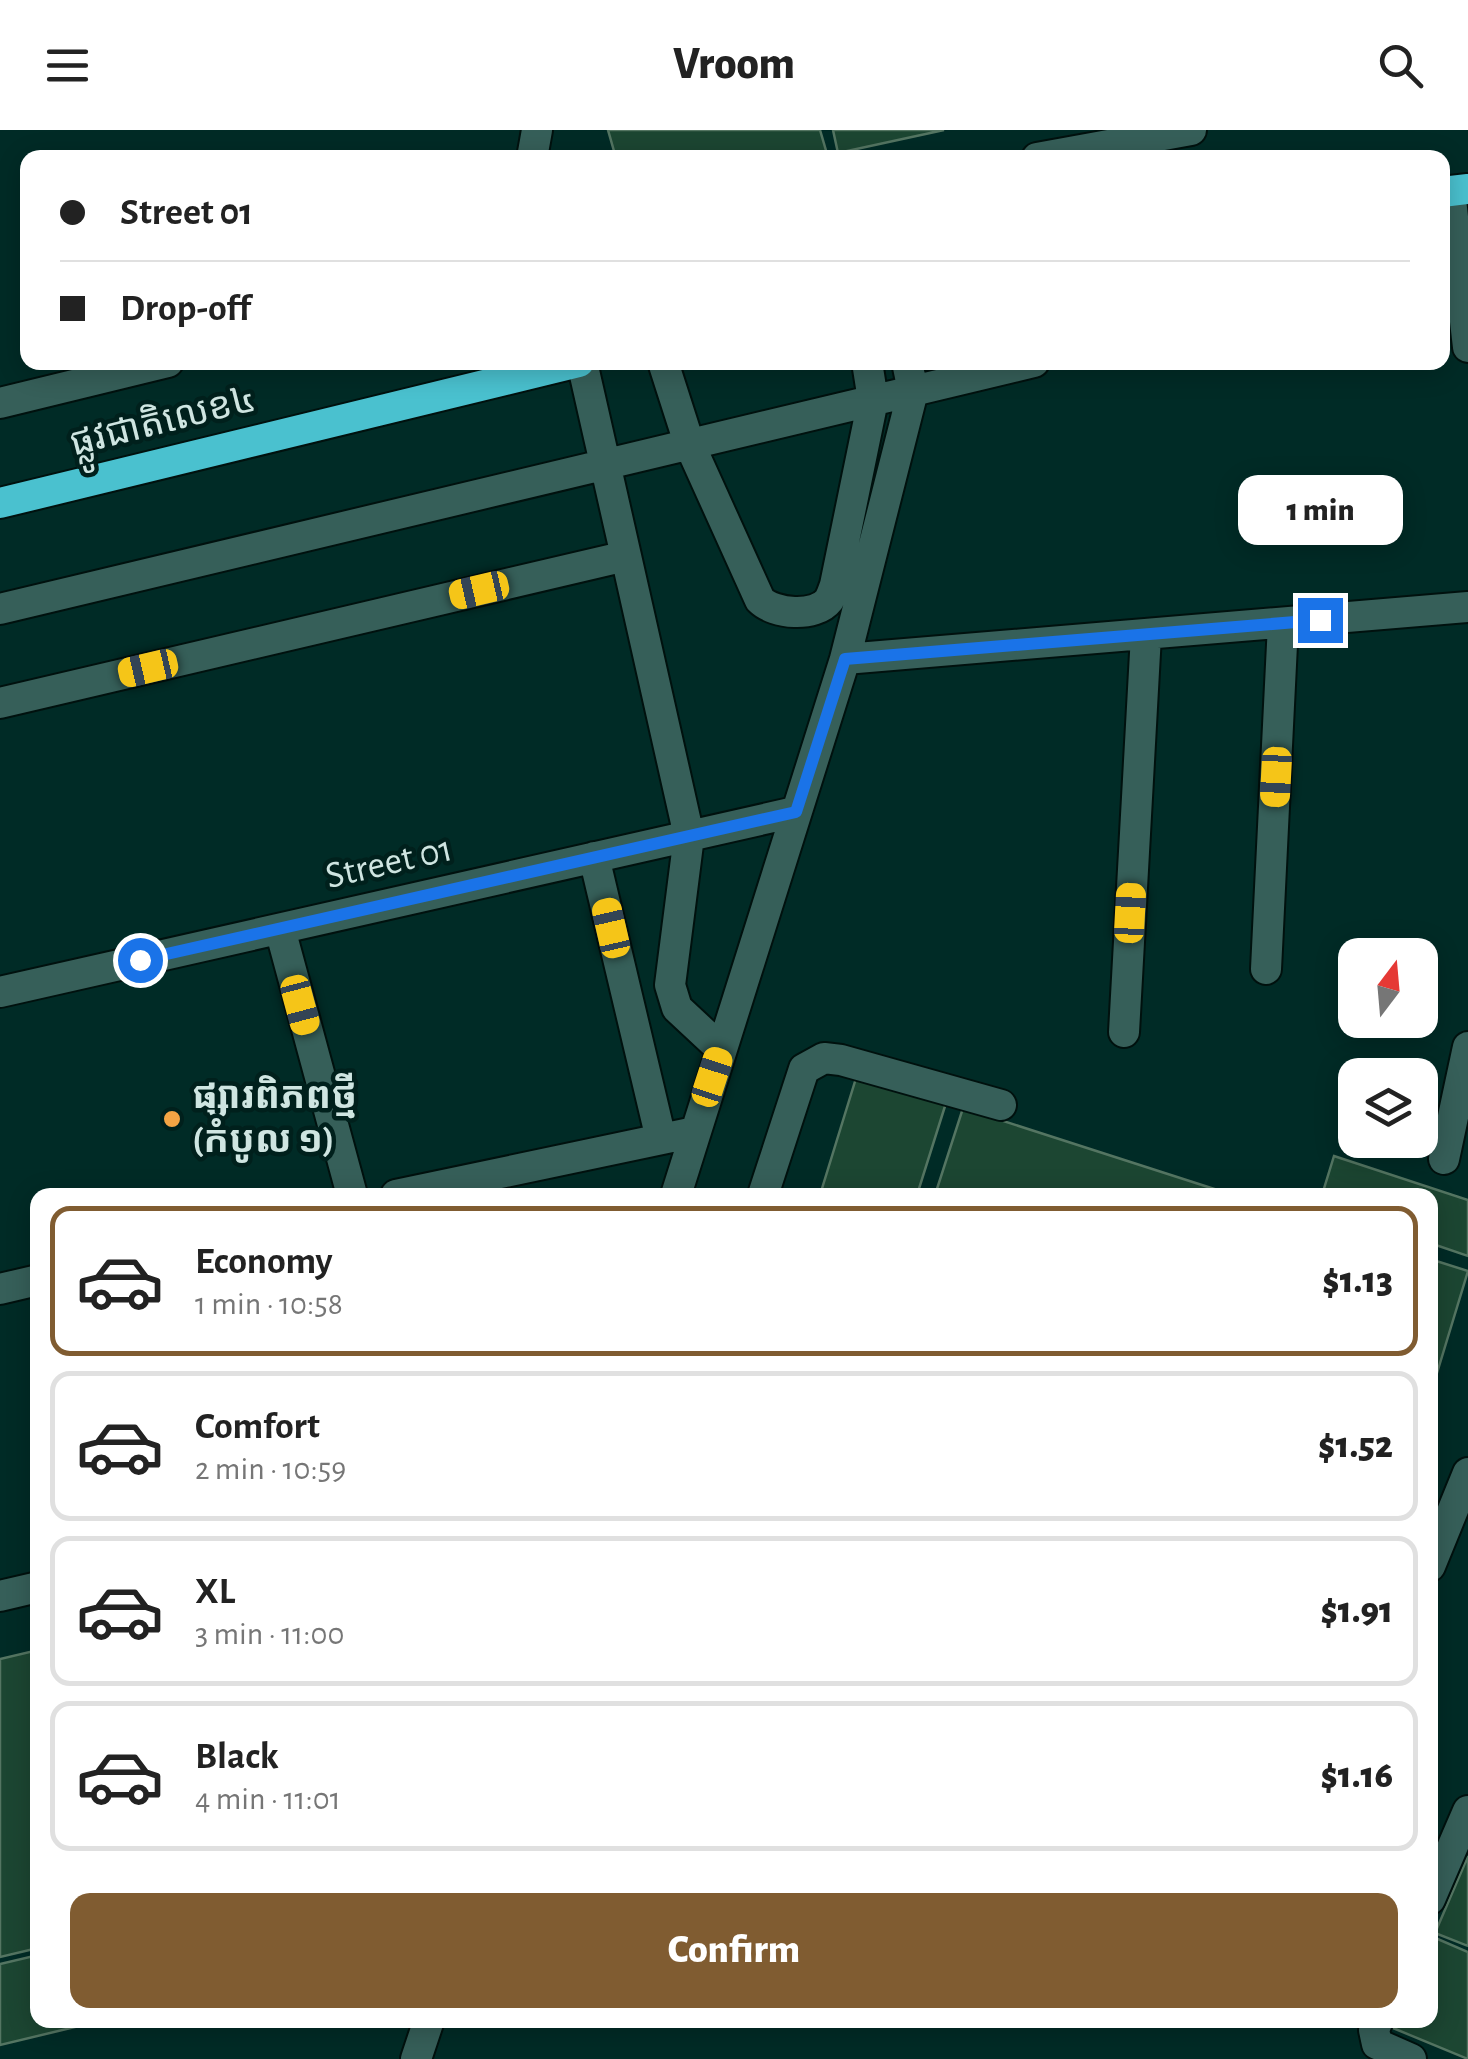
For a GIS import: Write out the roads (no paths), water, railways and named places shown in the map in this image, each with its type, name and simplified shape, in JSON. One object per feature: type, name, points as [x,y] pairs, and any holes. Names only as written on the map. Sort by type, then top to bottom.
[{"type":"highway","name":"ផ្លូវជាតិលេខ៤","points":[[0,502],[522,370]]},
{"type":"street","points":[[1082,150],[1191,130]]},
{"type":"street","points":[[1454,191],[1458,294],[1468,347]]},
{"type":"street","points":[[0,404],[136,370]]},
{"type":"street","points":[[582,370],[689,836],[670,985],[677,1008],[721,1049]]},
{"type":"street","points":[[666,370],[689,444],[760,600],[779,612],[819,608],[830,600],[873,400],[868,370]]},
{"type":"street","points":[[0,609],[873,400],[910,377],[968,370]]},
{"type":"street","points":[[678,1188],[845,659],[910,377]]},
{"type":"street","points":[[0,703],[626,556]]},
{"type":"street","points":[[845,659],[1468,608]]},
{"type":"street","points":[[1266,969],[1283,624]]},
{"type":"street","points":[[1124,1032],[1146,635]]},
{"type":"street","name":"Street 01","points":[[0,992],[796,812]]},
{"type":"street","points":[[594,858],[661,1140]]},
{"type":"street","points":[[280,928],[350,1188]]},
{"type":"street","points":[[1444,1158],[1468,1047]]},
{"type":"street","points":[[765,1188],[804,1069],[824,1058],[1001,1105]]},
{"type":"street","points":[[430,1188],[695,1132]]},
{"type":"street","points":[[0,1289],[30,1282]]},
{"type":"street","points":[[1438,1546],[1468,1473]]},
{"type":"street","points":[[0,1596],[30,1589]]},
{"type":"street","points":[[1438,1880],[1468,1811]]},
{"type":"street","points":[[416,2059],[427,2028]]},
{"type":"street","points":[[1375,2028],[1377,2044],[1411,2059]]},
{"type":"place","name":"ផ្សារពិភពថ្មី (កំបូល ១)","points":[[172,1119]]}]
